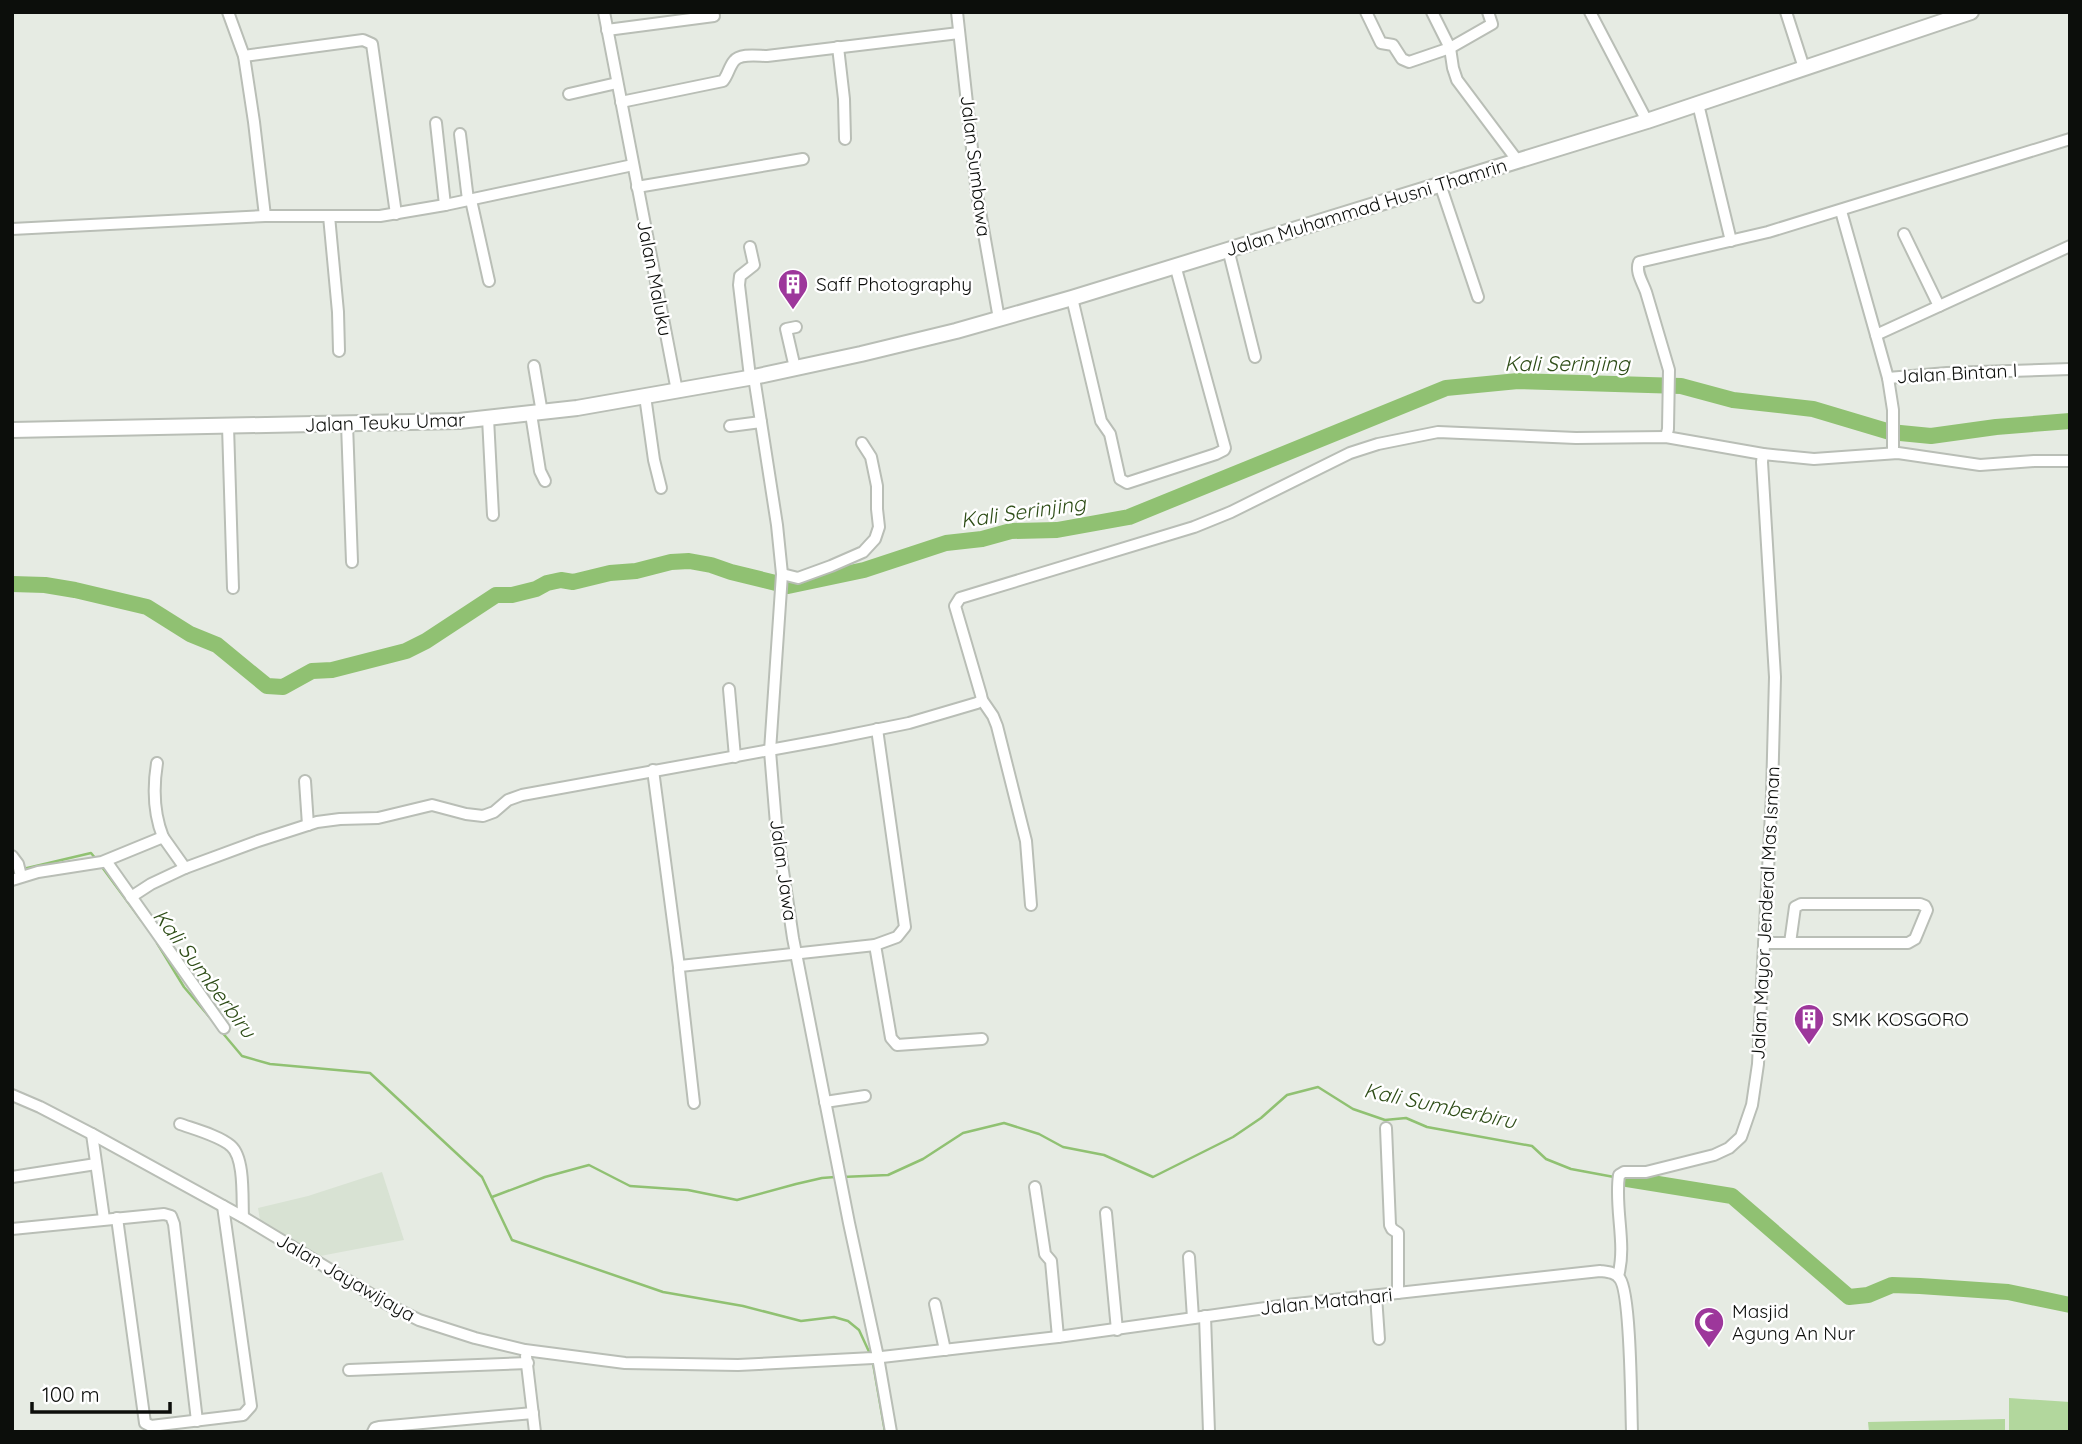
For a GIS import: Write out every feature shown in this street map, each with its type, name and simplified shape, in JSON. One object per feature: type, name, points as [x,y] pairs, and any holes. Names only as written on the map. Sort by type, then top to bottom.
[{"type":"main road","name":"Jalan Muhammad Husni Thamrin","points":[[752,377],[861,355],[1072,298],[1647,121],[1971,12]]},
{"type":"main road","name":"Jalan Teuku Umar","points":[[12,430],[459,421],[536,413],[752,377]]},
{"type":"street","points":[[228,12],[244,56],[265,215]]},
{"type":"street","name":"Jalan Maluku","points":[[604,12],[677,391]]},
{"type":"street","name":"Jalan Sumbawa","points":[[957,12],[977,194],[999,319]]},
{"type":"street","points":[[1366,12],[1381,43],[1395,46],[1406,62],[1450,48],[1492,24],[1488,12]]},
{"type":"street","points":[[1432,12],[1450,48],[1457,80],[1517,160]]},
{"type":"street","points":[[1590,12],[1647,121]]},
{"type":"street","points":[[1786,12],[1804,68]]},
{"type":"street","points":[[607,30],[714,16]]},
{"type":"street","points":[[621,102],[723,81],[733,61],[738,57],[959,33]]},
{"type":"street","points":[[244,56],[363,40],[372,44],[396,214]]},
{"type":"street","points":[[838,47],[845,139]]},
{"type":"street","points":[[569,94],[617,83]]},
{"type":"street","points":[[1698,104],[1731,241]]},
{"type":"street","points":[[436,123],[445,205]]},
{"type":"street","points":[[460,134],[470,200],[489,281]]},
{"type":"street","points":[[1667,433],[1669,370],[1638,263],[1841,211],[2070,139]]},
{"type":"street","points":[[637,187],[803,159]]},
{"type":"street","points":[[12,229],[265,215],[396,214],[633,165]]},
{"type":"street","points":[[1440,184],[1478,297]]},
{"type":"street","name":"Jalan Bintan I","points":[[1841,211],[1888,378],[2070,369]]},
{"type":"street","points":[[329,216],[339,351]]},
{"type":"street","points":[[1904,234],[1939,306]]},
{"type":"street","points":[[1876,335],[2070,246]]},
{"type":"street","name":"Jalan Jawa","points":[[750,247],[754,265],[740,276],[738,285],[777,525],[782,576],[770,751],[776,824],[796,953],[872,1358],[891,1432]]},
{"type":"street","points":[[1228,249],[1255,357]]},
{"type":"street","points":[[1072,298],[1101,421],[1110,434],[1120,479],[1127,483],[1148,477],[1220,453],[1225,448],[1175,265]]},
{"type":"street","points":[[795,368],[786,329],[796,327]]},
{"type":"street","points":[[534,366],[540,471],[545,481]]},
{"type":"street","points":[[1888,378],[1893,410],[1893,453]]},
{"type":"street","points":[[645,396],[661,488]]},
{"type":"street","points":[[488,418],[493,515]]},
{"type":"street","points":[[730,426],[761,422]]},
{"type":"street","points":[[346,424],[352,562]]},
{"type":"street","points":[[228,426],[233,588]]},
{"type":"street","points":[[1031,905],[1026,841],[997,726],[982,699],[956,606],[962,597],[1194,527],[1231,512],[1350,453],[1378,444],[1438,432],[1576,438],[1667,433],[1763,454],[1827,459],[1893,453],[1980,465],[2070,461]]},
{"type":"street","points":[[782,576],[798,578],[831,566],[868,549],[875,538],[879,527],[877,486],[871,457],[862,443]]},
{"type":"street","name":"Jalan Mayor Jenderal Mas Isman","points":[[1618,1276],[1621,1259],[1617,1212],[1618,1177],[1624,1172],[1646,1172],[1714,1155],[1729,1148],[1741,1138],[1752,1105],[1758,1064],[1772,794],[1775,677],[1763,454]]},
{"type":"street","points":[[729,689],[735,757]]},
{"type":"street","points":[[131,897],[185,868],[258,841],[327,820],[378,818],[432,805],[471,816],[483,816],[494,812],[515,797],[877,729],[953,711],[982,699]]},
{"type":"street","points":[[680,967],[686,964],[875,945],[897,937],[904,930],[906,922],[877,729]]},
{"type":"street","points":[[157,763],[155,809],[163,836],[185,868]]},
{"type":"street","points":[[653,770],[680,967],[694,1103]]},
{"type":"street","points":[[305,781],[308,825]]},
{"type":"street","points":[[17,869],[48,870],[101,862],[163,836]]},
{"type":"street","points":[[101,862],[131,897],[224,1028]]},
{"type":"street","points":[[1764,943],[1790,943],[1908,943],[1915,939],[1926,908],[1920,904],[1798,905],[1794,912],[1790,943]]},
{"type":"street","points":[[875,945],[891,1038],[897,1045],[982,1039]]},
{"type":"street","name":"Jalan Jayawijaya","points":[[12,1095],[92,1133],[243,1217],[387,1304],[419,1320],[475,1338],[525,1350],[625,1363],[738,1366],[872,1358]]},
{"type":"street","points":[[825,1102],[865,1096]]},
{"type":"street","points":[[180,1124],[226,1142],[238,1154],[243,1217]]},
{"type":"street","points":[[1386,1128],[1390,1225],[1391,1229],[1398,1233],[1398,1293]]},
{"type":"street","points":[[92,1133],[104,1219]]},
{"type":"street","points":[[12,1177],[96,1164]]},
{"type":"street","points":[[1035,1186],[1045,1254],[1051,1261],[1058,1337]]},
{"type":"street","points":[[117,1218],[145,1423],[150,1426],[197,1421],[241,1416],[249,1411],[251,1406],[223,1206]]},
{"type":"street","points":[[1106,1213],[1117,1330]]},
{"type":"street","points":[[12,1228],[164,1214],[173,1218],[197,1421]]},
{"type":"street","points":[[1189,1257],[1193,1318]]},
{"type":"street","name":"Jalan Matahari","points":[[872,1358],[1117,1330],[1205,1316],[1398,1293],[1600,1271],[1618,1276]]},
{"type":"street","points":[[1618,1276],[1627,1305],[1632,1432]]},
{"type":"street","points":[[1376,1296],[1379,1339]]},
{"type":"street","points":[[935,1304],[944,1350]]},
{"type":"street","points":[[1205,1316],[1209,1432]]},
{"type":"street","points":[[525,1350],[535,1432]]},
{"type":"street","points":[[349,1370],[528,1363]]},
{"type":"street","points":[[373,1432],[375,1428],[450,1426],[533,1413]]},
{"type":"shaded area","points":[[382,1172],[404,1240],[315,1257],[261,1226],[258,1208],[308,1196]]},
{"type":"green space","points":[[2009,1398],[2070,1402],[2070,1432],[2009,1432]]},
{"type":"green space","points":[[2005,1419],[2005,1432],[1869,1432],[1868,1422]]},
{"type":"waterway","name":"Kali Serinjing","points":[[12,584],[45,585],[75,590],[147,607],[190,634],[217,645],[267,686],[283,687],[312,671],[332,670],[406,651],[496,595],[512,595],[561,580],[573,582],[610,573],[689,561],[788,586],[864,570],[946,543],[982,539],[1011,531],[1057,530],[1129,517],[1446,388],[1518,381],[1681,386],[1733,400],[1813,409],[1890,432],[1931,436],[2070,421]]},
{"type":"waterway","name":"Kali Sumberbiru","points":[[23,869],[91,853],[96,859]]},
{"type":"waterway","name":"Kali Sumberbiru","points":[[102,867],[141,920]]},
{"type":"waterway","name":"Kali Sumberbiru","points":[[157,943],[184,987],[212,1020]]},
{"type":"waterway","points":[[221,1031],[242,1056],[270,1064],[370,1073],[482,1177],[512,1240],[663,1292],[743,1306],[801,1321],[834,1317],[848,1321],[859,1330],[871,1356]]},
{"type":"waterway","name":"Kali Sumberbiru","points":[[842,1177],[888,1175],[923,1159],[963,1133],[1004,1123],[1039,1134],[1063,1147],[1104,1155],[1153,1177],[1233,1137],[1261,1118],[1287,1095],[1318,1087],[1353,1109],[1385,1120],[1406,1118],[1427,1127],[1532,1146],[1546,1159],[1571,1169],[1614,1177]]},
{"type":"waterway","name":"Kali Sumberbiru","points":[[492,1197],[545,1177],[589,1165],[630,1186],[688,1190],[737,1200],[835,1177]]},
{"type":"waterway","name":"Kali Sumberbiru","points":[[1627,1179],[1732,1196],[1849,1297],[1868,1295],[1892,1285],[1920,1286],[2008,1292],[2070,1305]]},
{"type":"waterway","points":[[873,1363],[885,1432]]},
{"type":"place","name":"Saff Photography","points":[[793,311]]},
{"type":"place","name":"SMK KOSGORO","points":[[1809,1046]]},
{"type":"place","name":"Masjid Agung An Nur","points":[[1709,1349]]}]
